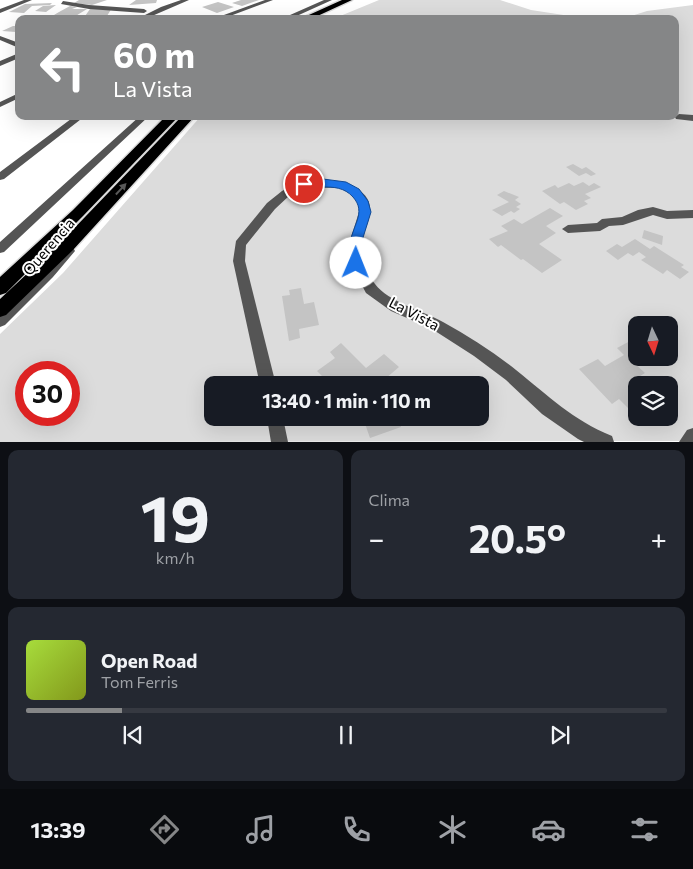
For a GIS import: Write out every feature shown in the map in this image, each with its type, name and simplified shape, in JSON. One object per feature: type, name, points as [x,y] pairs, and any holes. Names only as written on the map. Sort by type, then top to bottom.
[{"type":"highway","points":[[315,15],[350,2]]},
{"type":"highway","points":[[326,15],[350,2]]},
{"type":"highway","points":[[0,288],[78,213],[169,120]]},
{"type":"highway","points":[[0,310],[98,214],[185,120]]},
{"type":"highway","points":[[0,294],[34,261],[78,213]]},
{"type":"street","points":[[0,11],[29,0]]},
{"type":"street","points":[[135,15],[171,0]]},
{"type":"street","points":[[148,15],[186,0]]},
{"type":"street","points":[[227,15],[270,0]]},
{"type":"street","points":[[293,15],[329,0]]},
{"type":"street","points":[[62,3],[144,11]]},
{"type":"street","points":[[0,38],[15,44]]},
{"type":"street","points":[[0,64],[15,58]]},
{"type":"street","points":[[0,105],[15,97]]},
{"type":"street","points":[[679,117],[693,118]]},
{"type":"street","points":[[0,177],[76,120]]},
{"type":"street","points":[[0,249],[141,120]]},
{"type":"street","name":"La Vista","points":[[266,376],[238,261],[240,244],[266,212],[286,193],[304,184],[342,184],[355,192],[362,201],[365,212],[355,244],[356,263],[371,289],[396,307],[437,325],[479,351],[511,375],[548,408],[584,433],[606,442]]},
{"type":"street","points":[[568,228],[600,227],[606,222],[623,221],[642,213],[653,211],[679,216],[693,214]]},
{"type":"street","name":"Querencia","points":[[0,321],[63,260],[98,214]]},
{"type":"street","points":[[277,426],[280,442]]},
{"type":"street","points":[[687,442],[693,436]]},
{"type":"shaded area","points":[[379,0],[500,0],[531,10],[564,15],[343,15]]},
{"type":"shaded area","points":[[693,5],[693,441],[0,442],[0,334],[63,273],[197,120],[679,120],[679,15],[634,15],[647,11]]},
{"type":"building","points":[[79,0],[107,0],[92,5],[74,3]]},
{"type":"building","points":[[136,0],[157,0],[156,3],[129,5]]},
{"type":"building","points":[[241,0],[259,0],[242,6],[232,3]]},
{"type":"building","points":[[218,2],[234,7],[217,13],[202,7]]},
{"type":"building","points":[[52,3],[50,5],[32,6],[24,13],[9,12],[25,4]]},
{"type":"building","points":[[56,5],[46,12],[35,11],[43,6]]},
{"type":"building","points":[[70,6],[77,7],[72,9],[87,9],[77,15],[54,15]]},
{"type":"building","points":[[112,8],[108,15],[86,15],[90,9]]},
{"type":"building","points":[[13,26],[15,26],[15,32],[2,31]]},
{"type":"building","points":[[573,164],[582,169],[586,167],[596,174],[591,176],[586,173],[579,176],[566,167]]},
{"type":"building","points":[[583,182],[589,186],[594,183],[601,187],[585,194],[591,198],[584,201],[588,204],[576,210],[564,202],[560,204],[542,191],[555,185],[558,188],[569,183],[574,186]]},
{"type":"building","points":[[504,191],[519,197],[515,200],[521,204],[516,207],[520,209],[514,213],[511,211],[502,216],[492,210],[509,202],[497,195]]},
{"type":"building","points":[[550,208],[563,216],[546,226],[556,233],[539,244],[562,260],[542,273],[501,245],[498,247],[489,239],[508,231],[501,226],[514,219],[522,224]]},
{"type":"building","points":[[644,230],[663,236],[662,245],[642,238]]},
{"type":"building","points":[[635,239],[650,249],[654,246],[684,265],[681,267],[689,272],[680,279],[667,270],[663,274],[641,260],[646,257],[639,252],[633,256],[628,253],[618,260],[606,251],[617,244],[622,247]]},
{"type":"building","points":[[301,288],[304,304],[314,302],[319,325],[299,329],[300,338],[289,341],[282,296],[290,295],[289,290]]},
{"type":"building","points":[[628,342],[628,366],[637,366],[645,373],[640,376],[628,376],[628,408],[619,399],[612,404],[579,369],[598,359],[605,366],[624,355],[617,348]]},
{"type":"building","points":[[341,343],[366,368],[384,354],[399,367],[388,376],[322,376],[317,371],[335,358],[330,352]]},
{"type":"building","points":[[366,426],[401,427],[370,438]]},
{"type":"route","points":[[304,184],[342,184],[355,192],[362,201],[365,212],[355,244],[356,263]]}]
